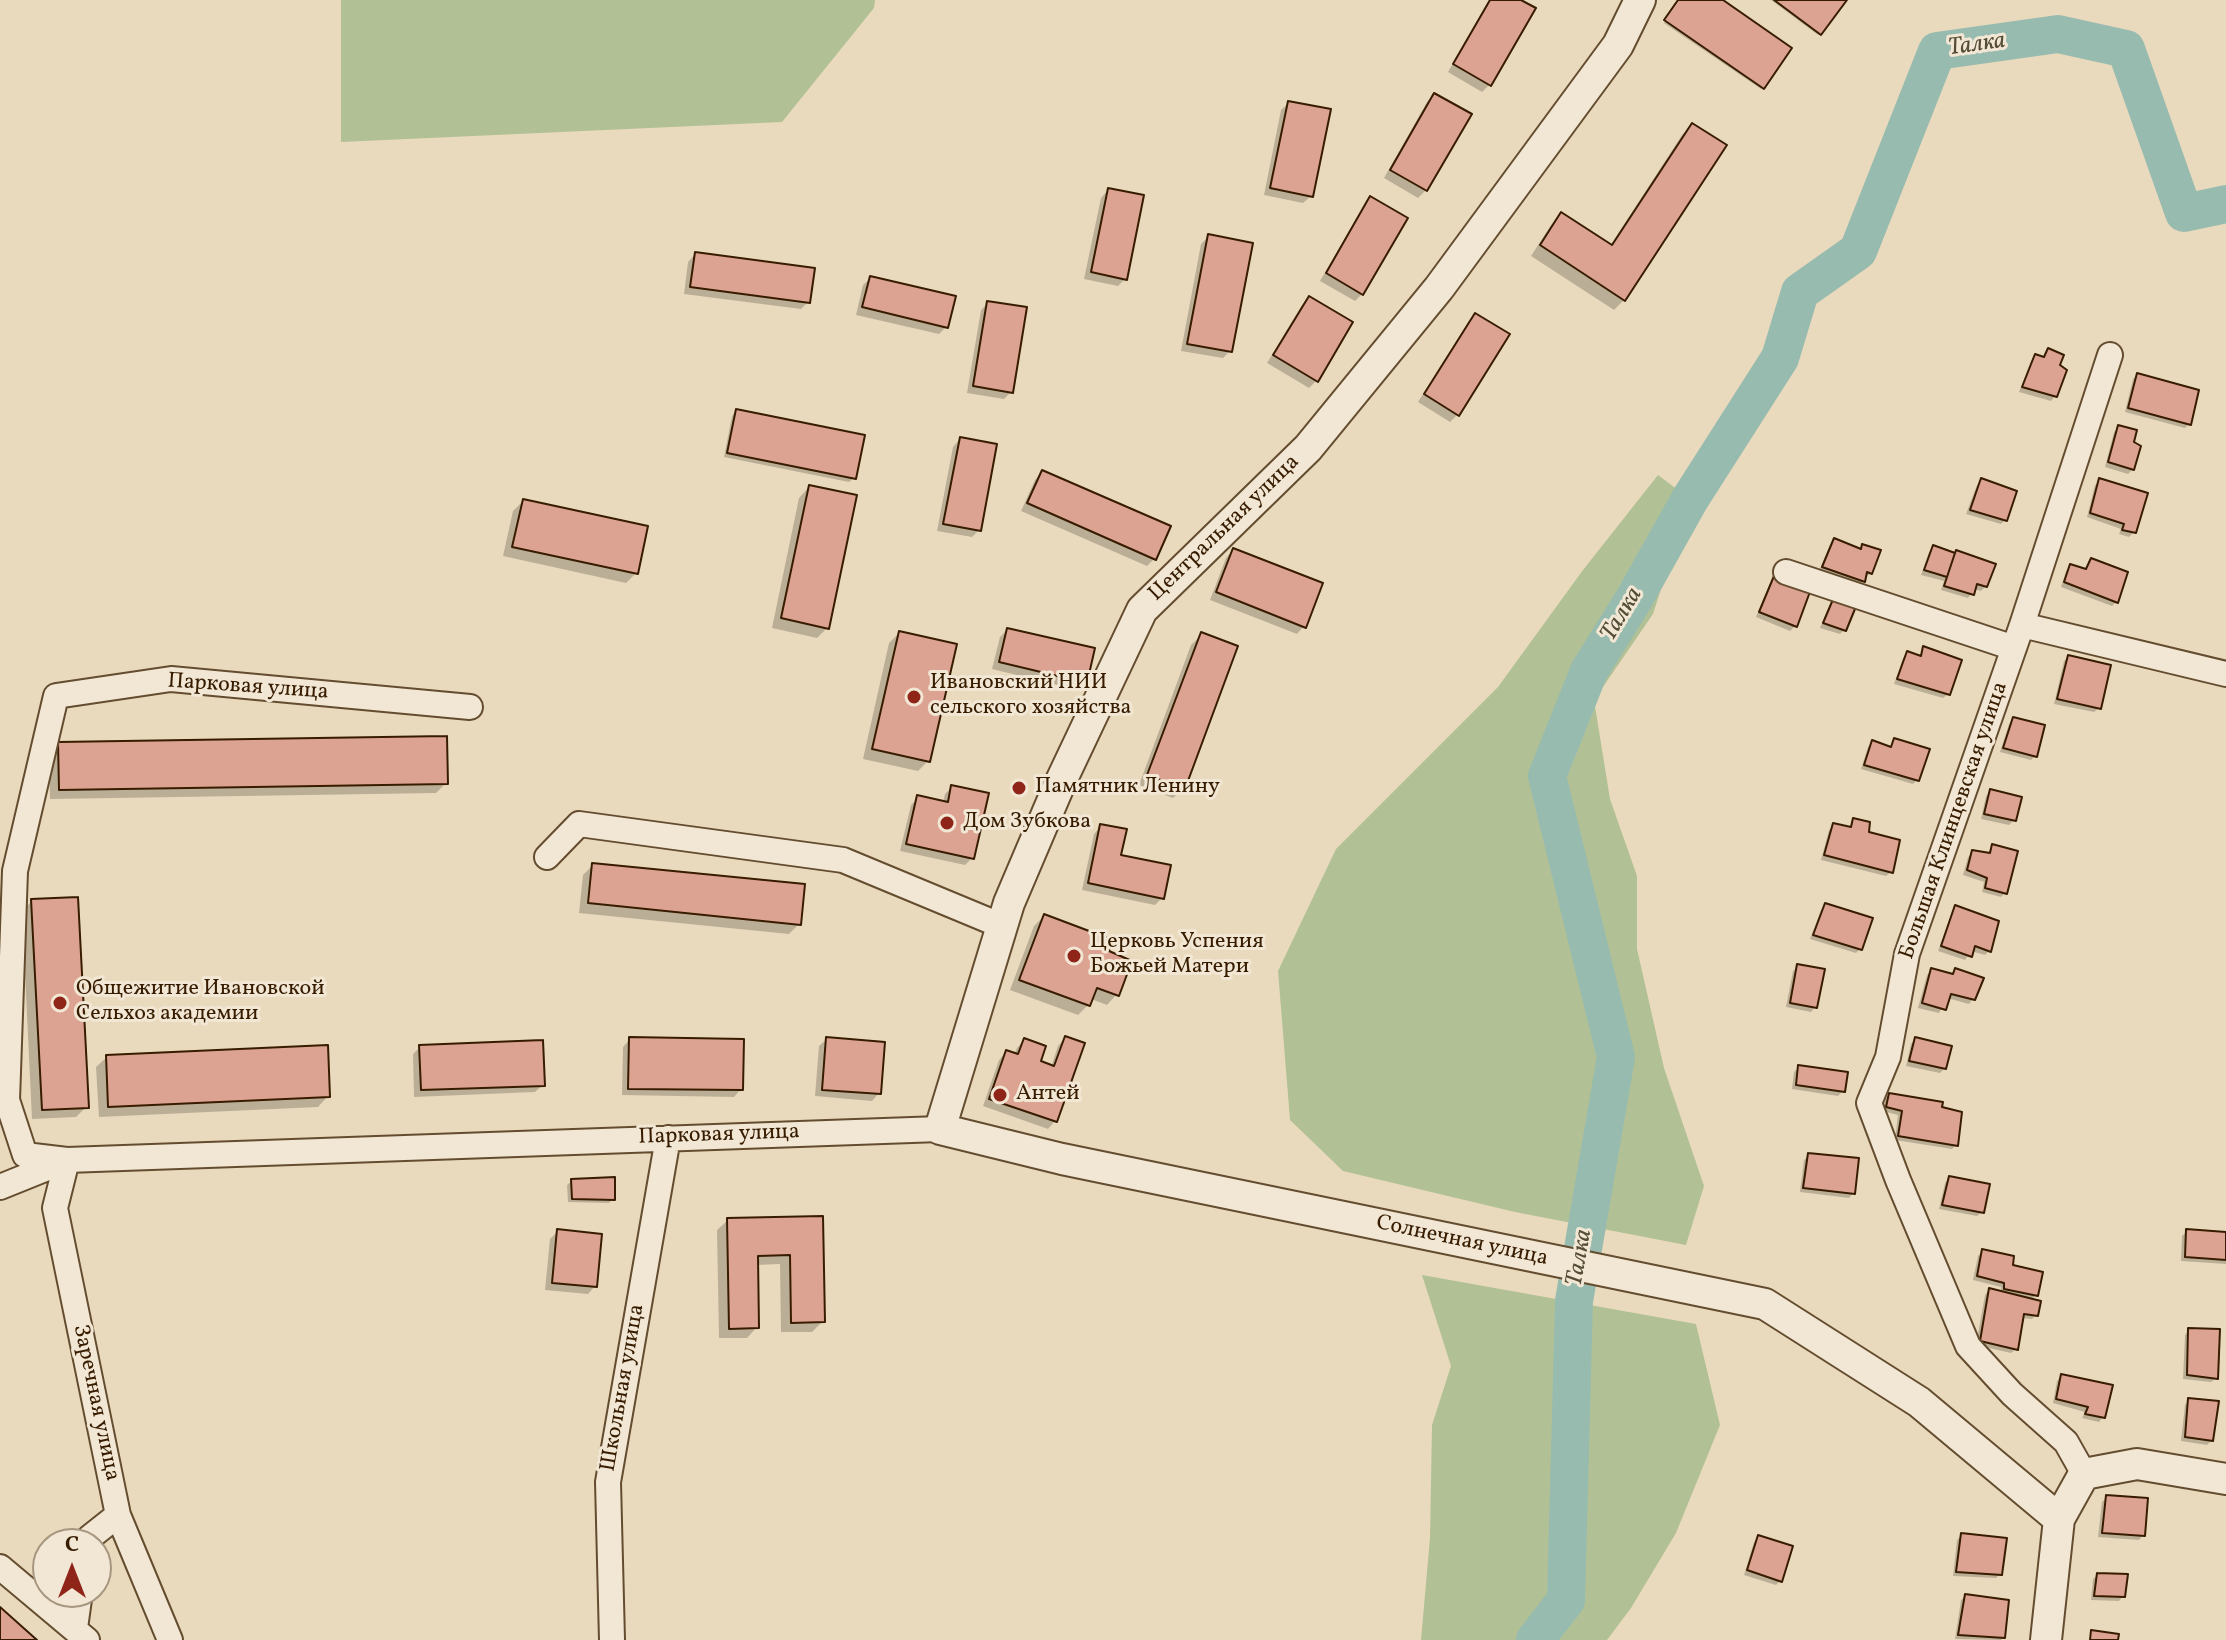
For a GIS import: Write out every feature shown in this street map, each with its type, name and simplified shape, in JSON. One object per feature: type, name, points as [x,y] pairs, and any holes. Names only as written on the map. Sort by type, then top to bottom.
[{"type":"street","name":"Центральная улица","points":[[940,1129],[1002,926],[1033,843],[1142,610],[1308,448],[1439,288],[1618,45],[1640,0]]},
{"type":"street","name":"Большая Клинцевская улица","points":[[2084,1474],[2066,1442],[2012,1394],[1968,1346],[1869,1103],[1888,1057],[1907,954],[2022,625],[2110,355]]},
{"type":"street","points":[[1786,572],[2014,648]]},
{"type":"street","points":[[2022,625],[2226,674]]},
{"type":"street","name":"Парковая улица","points":[[470,707],[171,679],[56,696],[15,871],[7,1100],[25,1155],[67,1160],[940,1129]]},
{"type":"street","points":[[547,857],[579,824],[843,860],[1002,926]]},
{"type":"street","name":"Солнечная улица","points":[[940,1129],[1062,1159],[1765,1304],[1919,1402],[2059,1519]]},
{"type":"street","name":"Школьная улица","points":[[612,1640],[608,1482],[668,1138]]},
{"type":"street","name":"Парковая улица","points":[[0,1187],[67,1160]]},
{"type":"street","name":"Заречная улица","points":[[67,1160],[55,1208],[118,1515],[170,1640]]},
{"type":"street","points":[[2046,1640],[2059,1519],[2084,1474],[2137,1464],[2226,1479]]},
{"type":"street","points":[[102,1528],[118,1515]]},
{"type":"street","points":[[0,1567],[81,1634]]},
{"type":"street","points":[[80,1608],[81,1634]]},
{"type":"green space","points":[[341,0],[875,0],[874,8],[782,122],[341,142]]},
{"type":"green space","points":[[1658,475],[1690,499],[1653,614],[1594,700],[1610,799],[1637,876],[1637,949],[1664,1068],[1704,1186],[1686,1245],[1515,1212],[1343,1171],[1290,1120],[1278,971],[1336,849],[1498,687],[1583,570]]},
{"type":"green space","points":[[1422,1275],[1696,1324],[1720,1425],[1676,1533],[1631,1608],[1607,1640],[1421,1640],[1430,1538],[1432,1425],[1451,1366]]},
{"type":"building","points":[[1490,0],[1521,0],[1536,8],[1491,86],[1453,64]]},
{"type":"building","points":[[1678,0],[1723,0],[1792,48],[1764,89],[1664,20]]},
{"type":"building","points":[[1774,0],[1847,0],[1821,35]]},
{"type":"building","points":[[1434,93],[1472,114],[1427,191],[1390,170]]},
{"type":"building","points":[[1288,101],[1331,109],[1313,197],[1270,188]]},
{"type":"building","points":[[1692,123],[1727,145],[1625,301],[1540,245],[1561,212],[1612,245]]},
{"type":"building","points":[[1108,188],[1144,195],[1127,280],[1091,272]]},
{"type":"building","points":[[1370,196],[1408,218],[1363,295],[1326,273]]},
{"type":"building","points":[[1208,234],[1253,243],[1232,352],[1187,344]]},
{"type":"building","points":[[695,252],[815,268],[810,303],[690,287]]},
{"type":"building","points":[[870,276],[956,296],[948,328],[862,307]]},
{"type":"building","points":[[1309,296],[1353,322],[1318,382],[1273,355]]},
{"type":"building","points":[[987,301],[1027,307],[1013,393],[973,386]]},
{"type":"building","points":[[1475,313],[1510,334],[1459,416],[1424,394]]},
{"type":"building","points":[[2048,348],[2064,355],[2060,365],[2067,370],[2057,397],[2022,387],[2035,354],[2044,357]]},
{"type":"building","points":[[2137,373],[2199,390],[2191,425],[2128,408]]},
{"type":"building","points":[[736,409],[865,435],[856,479],[727,453]]},
{"type":"building","points":[[2118,425],[2137,430],[2134,442],[2141,446],[2134,470],[2108,462]]},
{"type":"building","points":[[960,437],[997,444],[981,531],[943,524]]},
{"type":"building","points":[[1042,470],[1171,526],[1156,560],[1027,503]]},
{"type":"building","points":[[1981,478],[2017,491],[2007,521],[1970,510]]},
{"type":"building","points":[[2099,478],[2148,493],[2136,533],[2122,530],[2124,524],[2090,513]]},
{"type":"building","points":[[809,485],[857,495],[829,629],[781,618]]},
{"type":"building","points":[[523,499],[648,526],[638,574],[512,547]]},
{"type":"building","points":[[1834,538],[1861,549],[1862,544],[1881,550],[1872,574],[1867,572],[1865,582],[1822,567]]},
{"type":"building","points":[[1933,545],[1955,553],[1947,577],[1924,570]]},
{"type":"building","points":[[1233,548],[1323,583],[1306,628],[1216,592]]},
{"type":"building","points":[[1956,550],[1996,564],[1987,587],[1977,584],[1974,595],[1944,586]]},
{"type":"building","points":[[2091,558],[2128,572],[2118,603],[2064,582],[2070,564],[2086,569]]},
{"type":"building","points":[[1774,576],[1811,589],[1797,627],[1759,612]]},
{"type":"building","points":[[1834,597],[1857,604],[1846,631],[1823,623]]},
{"type":"building","points":[[1007,628],[1095,648],[1087,683],[999,662]]},
{"type":"building","name":"Ивановский НИИ сельского хозяйства","points":[[899,631],[957,644],[930,762],[872,749]]},
{"type":"building","points":[[1201,632],[1238,646],[1185,789],[1147,775]]},
{"type":"building","points":[[1923,646],[1962,660],[1950,695],[1897,679],[1907,651],[1921,656]]},
{"type":"building","points":[[2068,655],[2111,665],[2101,709],[2057,699]]},
{"type":"building","points":[[2013,717],[2045,725],[2037,757],[2003,748]]},
{"type":"building","points":[[447,736],[448,784],[59,790],[58,742]]},
{"type":"building","points":[[1894,738],[1930,749],[1919,781],[1864,765],[1872,740],[1891,747]]},
{"type":"building","name":"Дом Зубкова","points":[[951,785],[989,793],[974,859],[906,844],[917,795],[948,802]]},
{"type":"building","points":[[1990,789],[2022,797],[2016,821],[1984,814]]},
{"type":"building","points":[[1853,818],[1870,822],[1869,832],[1900,840],[1893,873],[1824,855],[1833,823],[1851,827]]},
{"type":"building","points":[[1100,824],[1127,829],[1121,855],[1171,865],[1164,899],[1088,883]]},
{"type":"building","points":[[1992,844],[2018,851],[2007,894],[1985,888],[1987,878],[1967,870],[1972,850],[1990,853]]},
{"type":"building","points":[[592,863],[805,884],[801,925],[588,903]]},
{"type":"building","name":"Общежитие Ивановской Сельхоз академии","points":[[78,897],[89,1108],[42,1110],[31,899]]},
{"type":"building","points":[[1825,903],[1873,918],[1862,950],[1813,935]]},
{"type":"building","points":[[1955,905],[1999,921],[1991,952],[1975,946],[1972,957],[1941,946]]},
{"type":"building","name":"Церковь Успения Божьей Матери","points":[[1044,914],[1113,940],[1109,951],[1132,961],[1119,996],[1097,988],[1090,1006],[1019,980]]},
{"type":"building","points":[[1797,964],[1825,969],[1817,1008],[1790,1003]]},
{"type":"building","points":[[1931,968],[1953,974],[1955,968],[1984,978],[1975,1000],[1951,994],[1946,1010],[1922,1003]]},
{"type":"building","points":[[1065,1036],[1085,1043],[1057,1122],[989,1099],[1006,1050],[1018,1054],[1024,1038],[1046,1046],[1041,1061],[1054,1066]]},
{"type":"building","points":[[629,1037],[744,1039],[743,1090],[628,1089]]},
{"type":"building","points":[[826,1037],[885,1042],[881,1094],[822,1090]]},
{"type":"building","points":[[1915,1037],[1952,1046],[1946,1069],[1909,1061]]},
{"type":"building","points":[[543,1040],[545,1086],[421,1090],[419,1045]]},
{"type":"building","points":[[328,1045],[330,1097],[108,1107],[106,1055]]},
{"type":"building","points":[[1798,1065],[1848,1072],[1845,1092],[1796,1085]]},
{"type":"building","points":[[1889,1093],[1943,1102],[1942,1107],[1962,1112],[1958,1146],[1898,1136],[1902,1111],[1886,1107]]},
{"type":"building","points":[[1808,1153],[1859,1158],[1855,1194],[1803,1188]]},
{"type":"building","points":[[1949,1176],[1990,1184],[1984,1213],[1942,1205]]},
{"type":"building","points":[[615,1177],[615,1200],[572,1199],[571,1179]]},
{"type":"building","points":[[823,1216],[825,1322],[791,1323],[790,1255],[758,1256],[759,1328],[729,1329],[727,1218]]},
{"type":"building","points":[[557,1229],[602,1234],[597,1287],[552,1283]]},
{"type":"building","points":[[2186,1229],[2226,1232],[2226,1260],[2185,1257]]},
{"type":"building","points":[[1982,1249],[2014,1256],[2013,1265],[2043,1272],[2038,1296],[2004,1289],[2004,1283],[1977,1276]]},
{"type":"building","points":[[1989,1288],[2041,1301],[2038,1316],[2024,1314],[2018,1350],[1980,1341]]},
{"type":"building","points":[[2188,1328],[2220,1329],[2218,1379],[2187,1375]]},
{"type":"building","points":[[2061,1374],[2113,1385],[2105,1418],[2085,1414],[2088,1407],[2056,1399]]},
{"type":"building","points":[[2188,1398],[2219,1401],[2213,1441],[2185,1437]]},
{"type":"building","points":[[2106,1495],[2148,1498],[2145,1536],[2102,1533]]},
{"type":"building","points":[[1961,1533],[2007,1538],[2002,1575],[1956,1572]]},
{"type":"building","points":[[1758,1535],[1793,1546],[1782,1582],[1747,1570]]},
{"type":"building","points":[[2097,1573],[2128,1574],[2125,1597],[2094,1596]]},
{"type":"building","points":[[1965,1594],[2009,1600],[2005,1638],[1958,1635]]},
{"type":"building","points":[[0,1607],[37,1640],[0,1640]]},
{"type":"building","points":[[2091,1630],[2119,1634],[2118,1640],[2090,1640]]},
{"type":"waterway","name":"Талка","points":[[1535,1640],[1566,1600],[1574,1301],[1616,1057],[1547,776],[1589,671],[1690,499],[1780,358],[1800,292],[1858,251],[1937,51],[2058,34],[2126,49],[2184,213],[2226,204]]},
{"type":"place","name":"Ивановский НИИ сельского хозяйства","points":[[914,697]]},
{"type":"place","name":"Памятник Ленину","points":[[1019,788]]},
{"type":"place","name":"Дом Зубкова","points":[[947,823]]},
{"type":"place","name":"Церковь Успения Божьей Матери","points":[[1074,956]]},
{"type":"place","name":"Общежитие Ивановской Сельхоз академии","points":[[60,1003]]},
{"type":"place","name":"Антей","points":[[1000,1095]]}]
